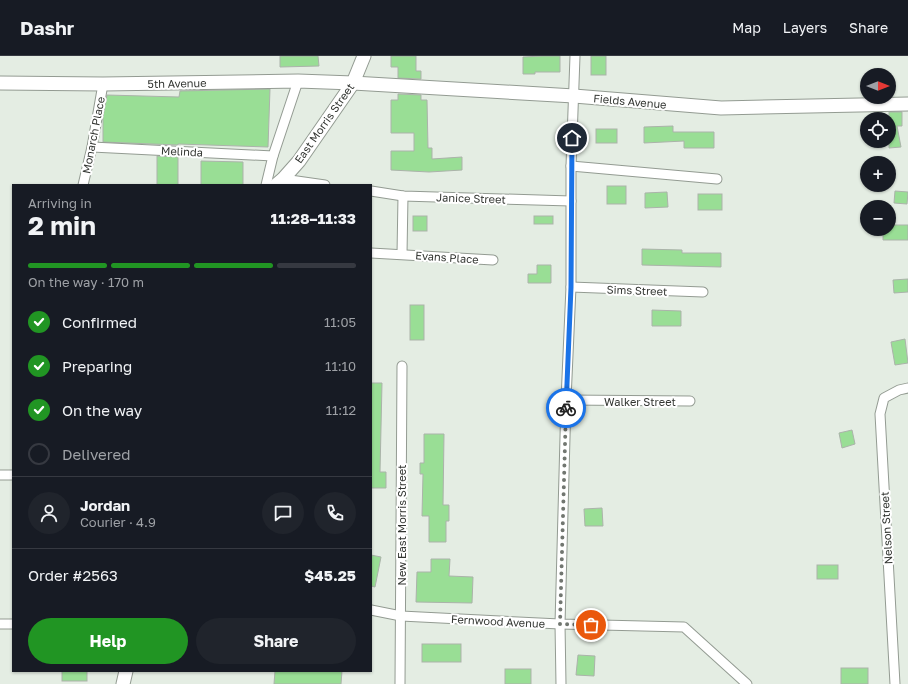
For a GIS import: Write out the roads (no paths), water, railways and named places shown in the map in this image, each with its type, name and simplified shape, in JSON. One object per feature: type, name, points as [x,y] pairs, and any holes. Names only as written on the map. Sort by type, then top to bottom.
[{"type":"street","name":"East Morris Street","points":[[280,182],[298,161],[353,83],[364,56]]},
{"type":"street","points":[[561,684],[560,624],[566,400],[571,287],[571,166],[575,56]]},
{"type":"street","name":"5th Avenue","points":[[0,83],[103,84],[298,81],[353,83]]},
{"type":"street","points":[[266,184],[273,156],[298,81]]},
{"type":"street","name":"Fields Avenue","points":[[353,83],[574,96],[720,108],[908,104]]},
{"type":"street","name":"Monarch Place","points":[[83,184],[92,147],[103,84]]},
{"type":"street","name":"Melinda","points":[[92,147],[273,156]]},
{"type":"street","points":[[571,166],[717,179]]},
{"type":"street","points":[[280,182],[310,184]]},
{"type":"street","name":"Janice Street","points":[[372,191],[403,196],[571,201]]},
{"type":"street","name":"Evans Place","points":[[402,254],[403,196]]},
{"type":"street","name":"Evans Place","points":[[372,253],[493,260]]},
{"type":"street","name":"Sims Street","points":[[571,287],[702,292]]},
{"type":"street","name":"New East Morris Street","points":[[400,684],[402,366]]},
{"type":"street","name":"Nelson Street","points":[[895,684],[880,414],[884,398],[899,390],[908,388]]},
{"type":"street","name":"Walker Street","points":[[566,400],[690,401]]},
{"type":"street","points":[[0,476],[12,476]]},
{"type":"street","name":"Fernwood Avenue","points":[[372,610],[401,616],[560,624],[684,627],[747,684]]},
{"type":"street","points":[[0,624],[12,624]]},
{"type":"street","points":[[122,684],[126,672]]}]
